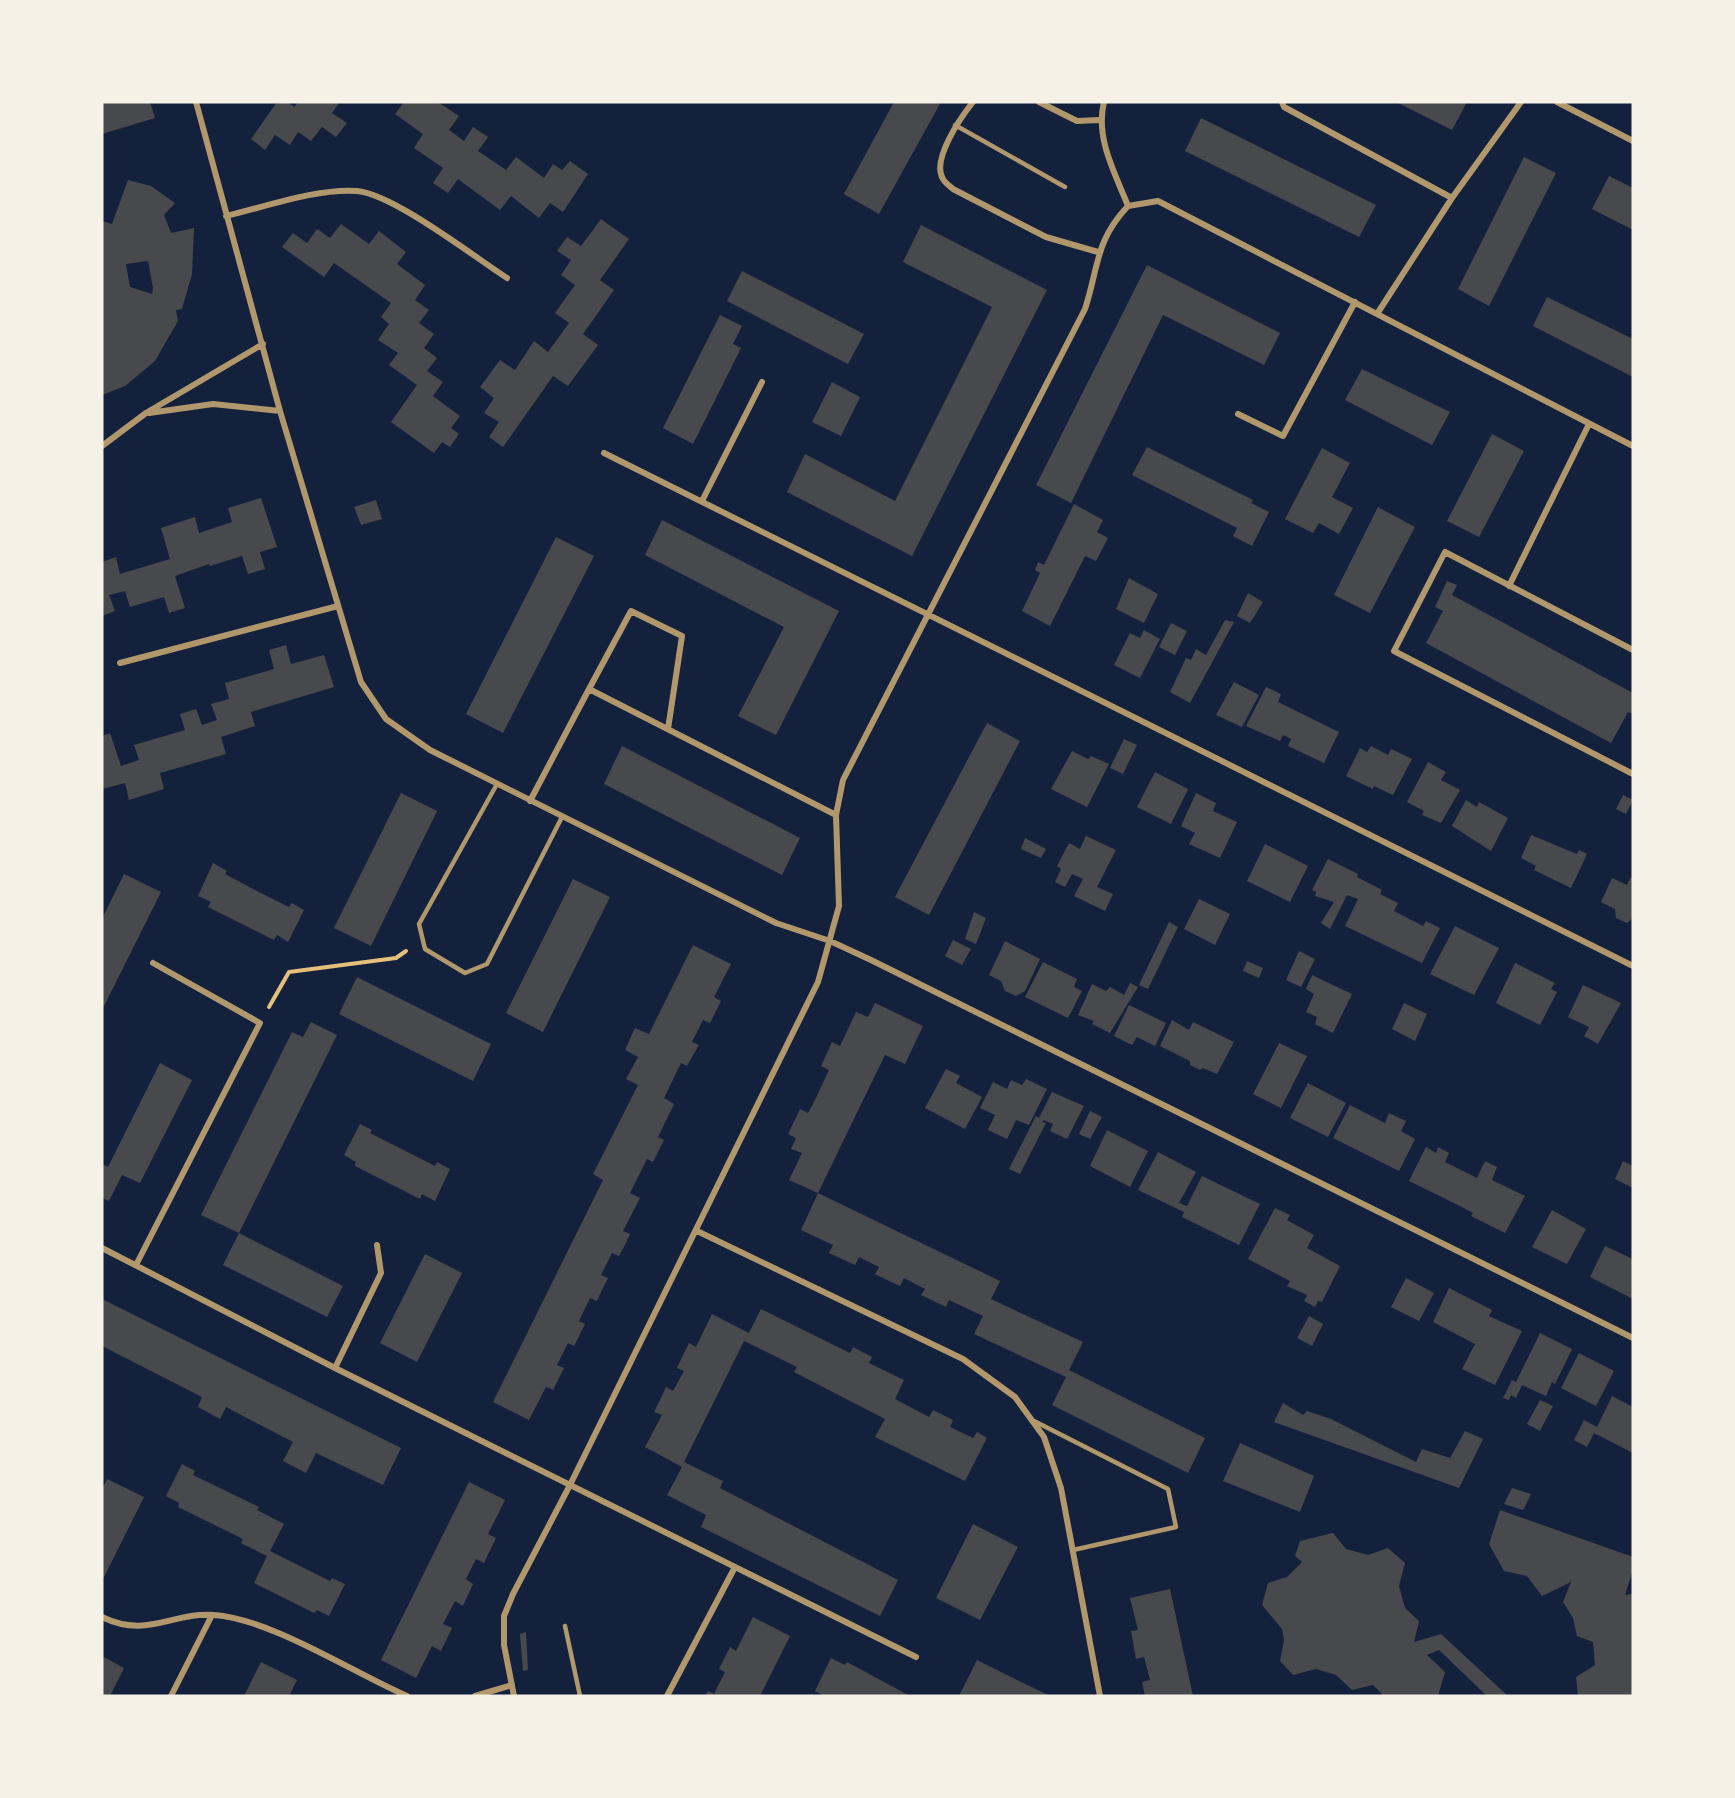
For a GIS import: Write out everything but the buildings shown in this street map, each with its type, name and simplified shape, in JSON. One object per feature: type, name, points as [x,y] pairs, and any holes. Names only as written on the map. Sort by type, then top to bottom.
[{"type":"street","points":[[196,102],[280,411],[361,682],[386,719],[430,750],[562,817],[776,923],[830,940],[1633,1338]]},
{"type":"street","points":[[973,102],[955,126],[940,164],[942,178],[953,189],[1046,237],[1098,252]]},
{"type":"street","points":[[1039,102],[1077,121],[1099,120]]},
{"type":"street","points":[[1104,102],[1099,120],[1108,156],[1128,206]]},
{"type":"street","points":[[1282,102],[1284,107],[1452,198]]},
{"type":"street","points":[[1377,314],[1452,198],[1521,102]]},
{"type":"street","points":[[1557,102],[1633,141]]},
{"type":"street","points":[[226,216],[332,192],[358,191],[384,198],[507,278]]},
{"type":"street","points":[[514,1696],[504,1646],[504,1616],[697,1231],[818,982],[839,906],[836,814],[843,780],[1085,309],[1098,252],[1112,223],[1128,206],[1158,201],[1633,446]]},
{"type":"street","points":[[1238,414],[1283,435],[1355,302]]},
{"type":"street","points":[[102,446],[146,413],[263,344]]},
{"type":"street","points":[[702,501],[762,382]]},
{"type":"street","points":[[146,413],[213,404],[280,411]]},
{"type":"street","points":[[1509,586],[1589,424]]},
{"type":"street","points":[[604,453],[929,613],[1633,966]]},
{"type":"street","points":[[1633,650],[1445,552],[1394,651],[1633,774]]},
{"type":"street","points":[[120,663],[338,606]]},
{"type":"street","points":[[530,801],[631,611],[682,636],[668,729]]},
{"type":"street","points":[[589,689],[836,814]]},
{"type":"street","points":[[136,1265],[260,1023],[153,963]]},
{"type":"street","points":[[697,1231],[963,1359],[1016,1397],[1044,1437],[1061,1488],[1100,1696]]},
{"type":"street","points":[[335,1368],[381,1273],[377,1245]]},
{"type":"street","points":[[102,1248],[335,1368],[916,1657]]},
{"type":"street","points":[[667,1696],[735,1567]]},
{"type":"street","points":[[171,1696],[212,1615]]},
{"type":"street","points":[[102,1617],[139,1627],[212,1615],[255,1623],[407,1696]]},
{"type":"street","points":[[475,1696],[512,1685]]},
{"type":"lane","points":[[955,126],[1065,187]]},
{"type":"lane","points":[[497,784],[419,924],[425,949],[465,973],[486,964],[562,817]]},
{"type":"lane","points":[[1031,1419],[1168,1489],[1176,1527],[1073,1550]]},
{"type":"lane","points":[[565,1626],[580,1696]]},
{"type":"path","points":[[260,1023],[289,972],[396,958],[422,940]]}]
